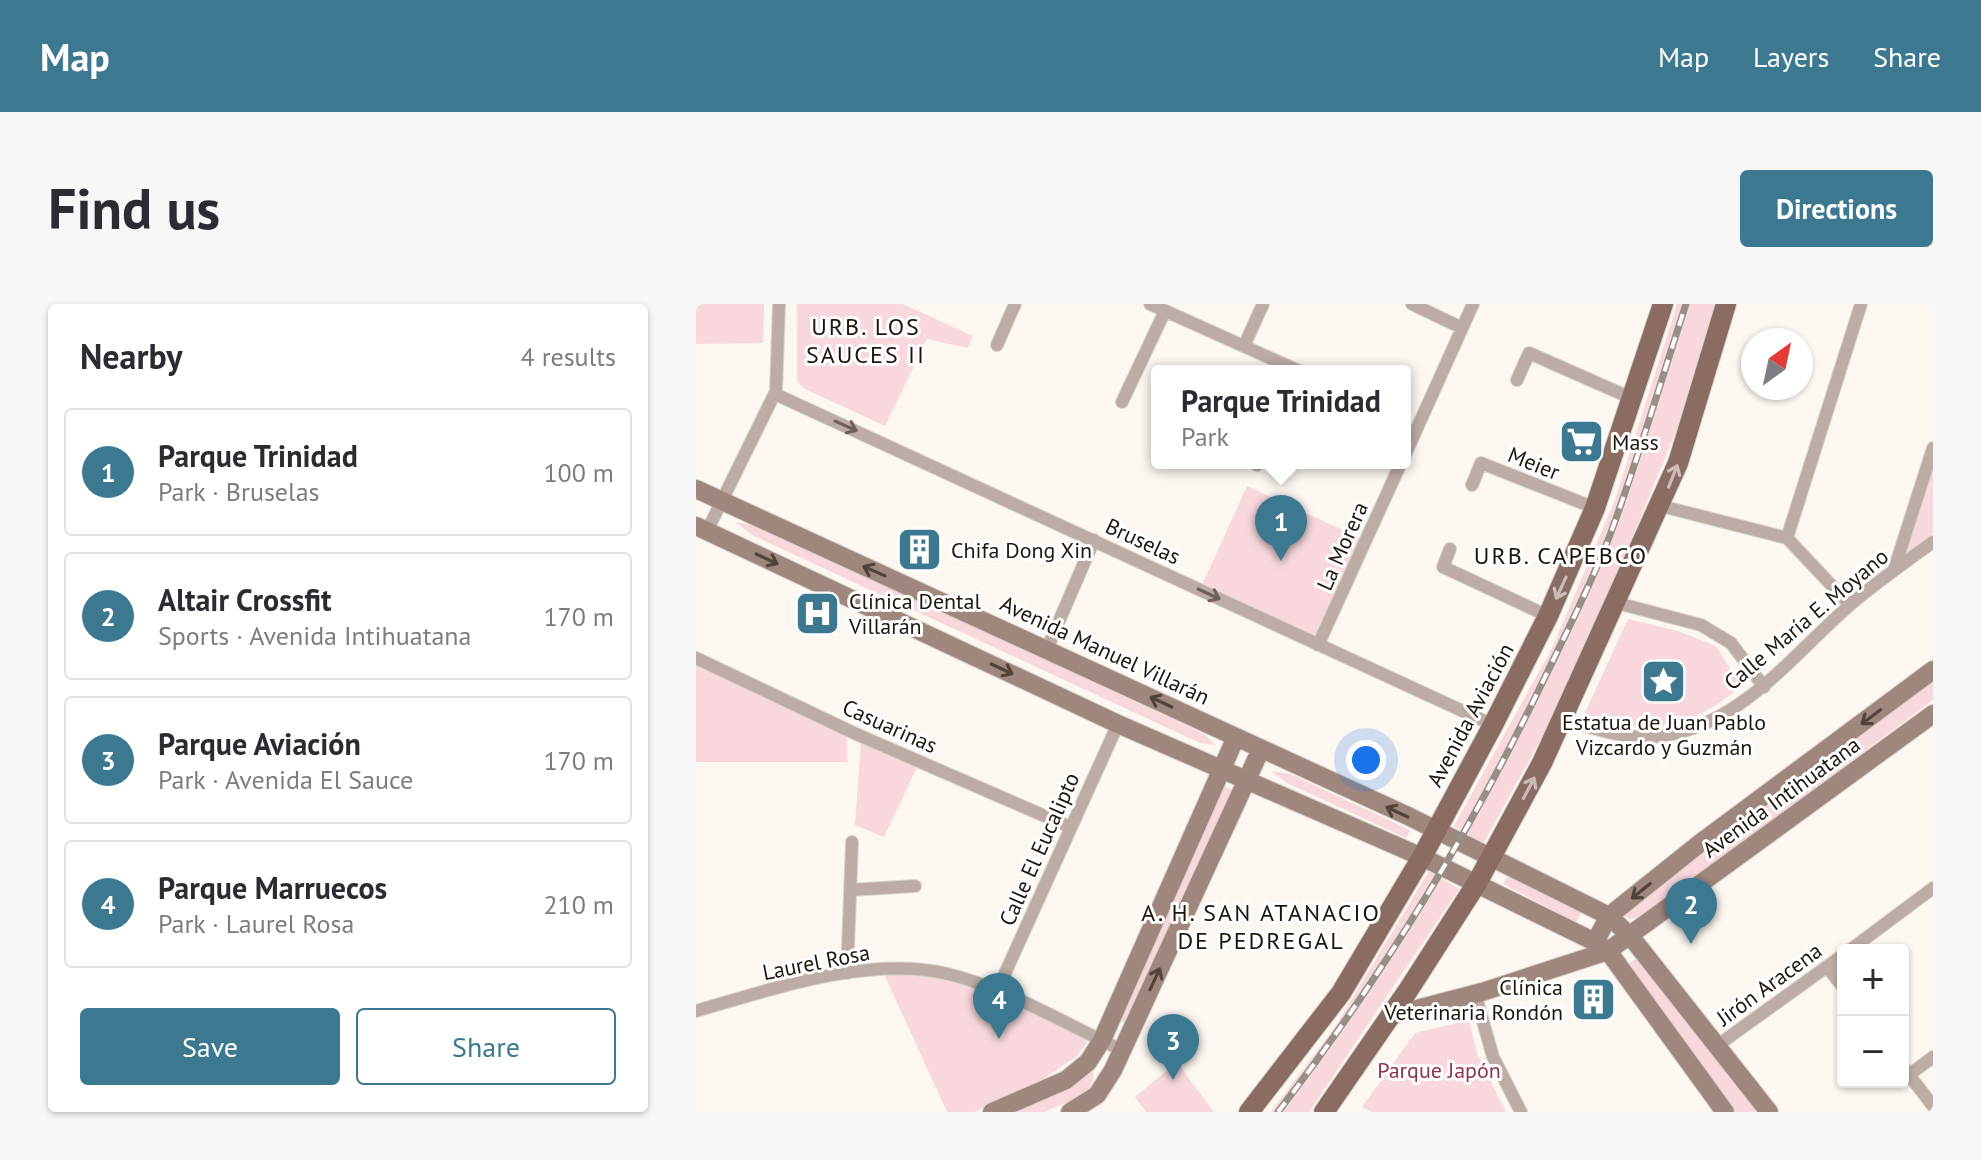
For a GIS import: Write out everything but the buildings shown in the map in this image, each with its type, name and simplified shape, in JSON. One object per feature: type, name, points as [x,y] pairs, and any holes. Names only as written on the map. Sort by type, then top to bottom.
[{"type":"main road","name":"Avenida Aviación","points":[[1249,1112],[1339,996],[1437,831],[1493,725],[1548,616],[1595,508],[1663,304]]},
{"type":"main road","points":[[1324,1112],[1493,857],[1563,719],[1678,463],[1726,304]]},
{"type":"main road","name":"Avenida Manuel Villarán","points":[[696,489],[1493,857],[1609,916],[1631,937],[1769,1112]]},
{"type":"main road","points":[[701,528],[1118,724],[1422,857],[1601,946],[1725,1112]]},
{"type":"main road","name":"Avenida Intihuatana","points":[[1601,946],[1609,916],[1699,844],[1933,670]]},
{"type":"main road","name":"Avenida Intihuatana","points":[[1390,1016],[1475,993],[1631,937],[1933,714]]},
{"type":"main road","points":[[992,1112],[1066,1080],[1088,1062],[1102,1040],[1236,737]]},
{"type":"main road","points":[[1070,1112],[1097,1095],[1122,1050],[1261,749]]},
{"type":"street","points":[[701,528],[721,501],[775,394],[779,304]]},
{"type":"street","points":[[997,345],[1015,304]]},
{"type":"street","points":[[1150,304],[1286,365]]},
{"type":"street","points":[[1244,346],[1263,304]]},
{"type":"street","points":[[1412,304],[1462,328]]},
{"type":"street","points":[[1411,442],[1473,304]]},
{"type":"street","points":[[1787,538],[1861,304]]},
{"type":"street","points":[[1122,402],[1165,311]]},
{"type":"street","points":[[1517,380],[1529,353],[1631,398]]},
{"type":"street","name":"Bruselas","points":[[775,394],[1493,725]]},
{"type":"street","points":[[1411,421],[1419,424]]},
{"type":"street","points":[[1894,570],[1933,448]]},
{"type":"street","name":"Meier","points":[[1472,485],[1481,463],[1595,508]]},
{"type":"street","name":"La Morera","points":[[1318,645],[1398,469]]},
{"type":"street","points":[[1661,506],[1787,538],[1850,605]]},
{"type":"street","points":[[1047,649],[1094,540]]},
{"type":"street","name":"Calle María E. Moyano","points":[[1563,719],[1620,735],[1649,738],[1675,734],[1707,722],[1764,687],[1850,605],[1933,542]]},
{"type":"street","points":[[1450,549],[1443,567],[1548,616]]},
{"type":"street","points":[[1617,603],[1701,625],[1731,643],[1764,687]]},
{"type":"street","name":"Casuarinas","points":[[696,658],[856,734],[1070,827]]},
{"type":"street","name":"Calle El Eucalipto","points":[[997,991],[1118,724]]},
{"type":"street","points":[[847,973],[852,842]]},
{"type":"street","points":[[850,890],[915,886]]},
{"type":"street","name":"Jirón Aracena","points":[[1858,944],[1933,888]]},
{"type":"street","name":"Jirón Aracena","points":[[1718,1045],[1837,960]]},
{"type":"street","name":"Laurel Rosa","points":[[696,1011],[847,973],[902,967],[948,974],[997,991],[1122,1050]]},
{"type":"street","points":[[1827,967],[1837,980]]},
{"type":"street","points":[[1475,993],[1493,1057],[1521,1112]]},
{"type":"street","points":[[1909,1069],[1933,1057]]},
{"type":"street","points":[[1909,1075],[1933,1106]]},
{"type":"green space","points":[[696,304],[764,304],[763,343],[696,344]]},
{"type":"green space","points":[[797,304],[903,304],[973,336],[968,348],[927,339],[885,426],[803,388],[797,381]]},
{"type":"green space","points":[[1677,304],[1716,304],[1685,409],[1604,606],[1558,708],[1483,844],[1454,826],[1552,648],[1615,500]]},
{"type":"green space","points":[[1933,463],[1933,534],[1905,554]]},
{"type":"green space","points":[[1247,486],[1360,538],[1315,636],[1202,585]]},
{"type":"green space","points":[[735,522],[758,526],[1204,734],[1216,745],[1200,743],[754,536]]},
{"type":"green space","points":[[1628,619],[1678,631],[1716,646],[1741,686],[1704,712],[1667,725],[1628,726],[1583,717]]},
{"type":"green space","points":[[696,665],[847,735],[847,762],[696,762]]},
{"type":"green space","points":[[1933,677],[1933,700],[1640,918],[1629,919],[1625,915],[1624,910]]},
{"type":"green space","points":[[861,742],[918,765],[884,837],[855,825]]},
{"type":"green space","points":[[1271,771],[1290,774],[1410,830],[1406,838],[1287,783]]},
{"type":"green space","points":[[1222,785],[1234,790],[1125,1023],[1118,1020]]},
{"type":"green space","points":[[1429,871],[1459,889],[1309,1112],[1271,1112],[1335,1027]]},
{"type":"green space","points":[[1509,873],[1582,911],[1576,922],[1503,884]]},
{"type":"green space","points":[[1639,957],[1758,1112],[1736,1112],[1626,965]]},
{"type":"green space","points":[[884,974],[936,978],[986,992],[1082,1035],[1087,1043],[1076,1057],[1043,1079],[975,1112],[947,1112]]},
{"type":"green space","name":"Parque Japón","points":[[1469,1020],[1477,1054],[1506,1112],[1371,1112],[1362,1107],[1415,1033]]},
{"type":"green space","points":[[1177,1062],[1214,1112],[1146,1112],[1135,1097]]},
{"type":"green space","points":[[1093,1069],[1094,1076],[1087,1094],[1044,1112],[1014,1112]]},
{"type":"railway","points":[[1278,1112],[1390,954],[1457,844],[1519,731],[1610,535],[1686,304]]},
{"type":"place","name":"Mass","points":[[1581,442]]},
{"type":"place","name":"Chifa Dong Xin","points":[[920,550]]},
{"type":"place","name":"Parque Trinidad","points":[[1281,561]]},
{"type":"place","name":"Clínica Dental Villarán","points":[[818,614]]},
{"type":"place","name":"Estatua de Juan Pablo Vizcardo y Guzmán","points":[[1664,681]]},
{"type":"place","name":"Altair Crossfit","points":[[1691,944]]},
{"type":"place","name":"Clínica Veterinaria Rondón","points":[[1594,1000]]},
{"type":"place","name":"Parque Marruecos","points":[[999,1039]]},
{"type":"place","name":"Parque Aviación","points":[[1173,1080]]},
{"type":"district","name":"URB. LOS SAUCES II","points":[[866,340]]},
{"type":"district","name":"URB. CAPEBCO","points":[[1561,555]]},
{"type":"district","name":"A. H. SAN ATANACIO DE PEDREGAL","points":[[1261,926]]}]
